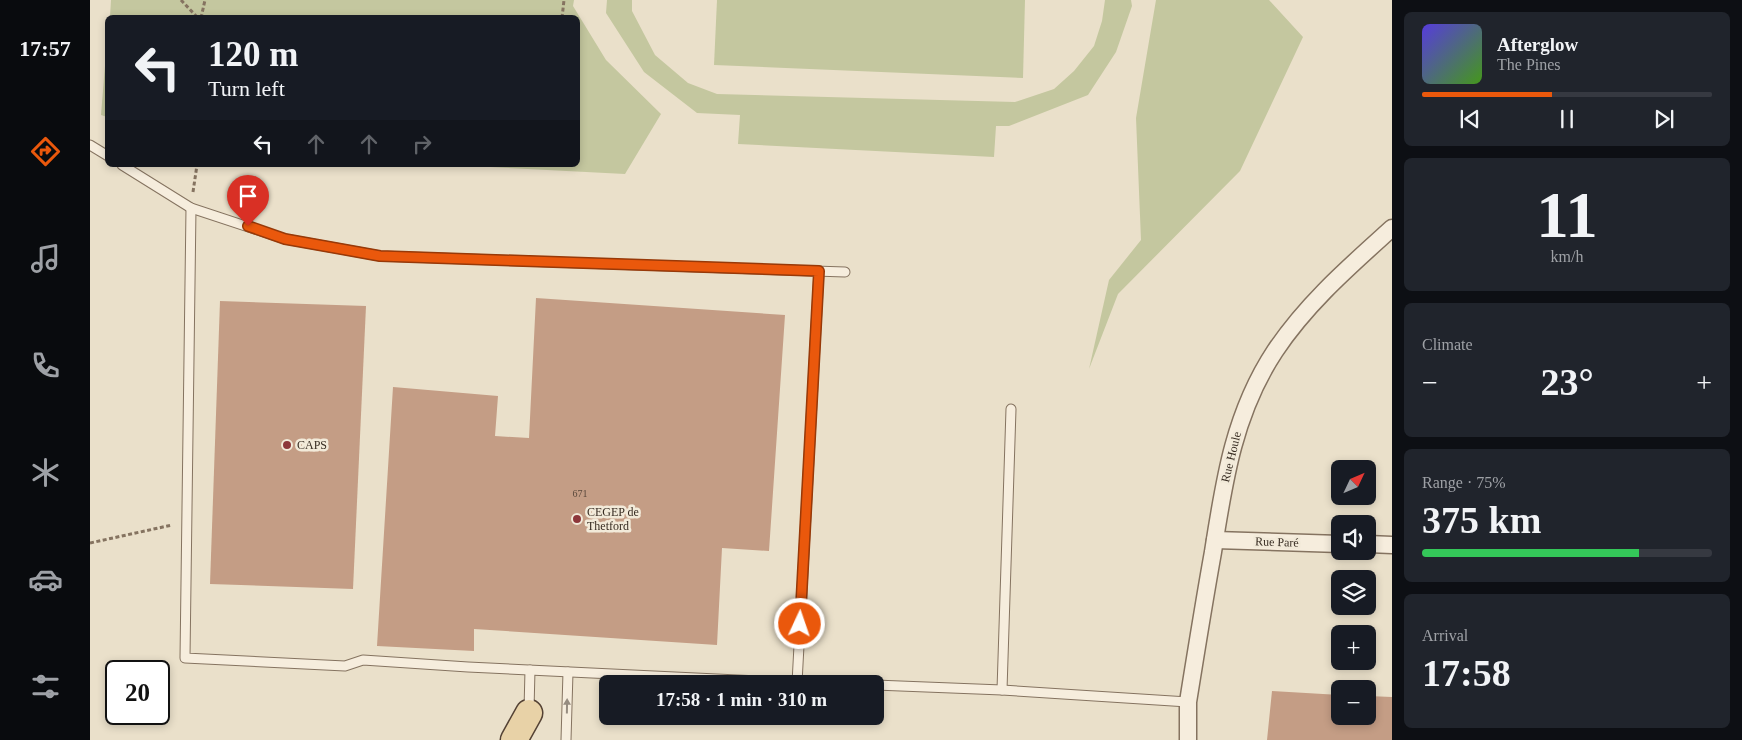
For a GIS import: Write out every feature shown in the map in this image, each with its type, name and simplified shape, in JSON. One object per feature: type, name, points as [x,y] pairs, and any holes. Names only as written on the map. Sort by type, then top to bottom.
[{"type":"street","name":"Rue Houle","points":[[1188,740],[1188,702],[1226,470],[1240,420],[1255,385],[1299,318],[1326,288],[1392,228]]},
{"type":"street","name":"Rue Paré","points":[[1215,540],[1331,544]]},
{"type":"street","points":[[1376,544],[1392,545]]},
{"type":"lane","points":[[90,145],[105,154]]},
{"type":"lane","points":[[125,167],[191,208],[285,239],[380,256],[845,272]]},
{"type":"lane","points":[[191,208],[185,658],[345,666],[363,660],[630,675]]},
{"type":"lane","points":[[797,675],[819,271]]},
{"type":"lane","points":[[1002,690],[1011,409]]},
{"type":"lane","points":[[524,728],[530,670]]},
{"type":"lane","points":[[566,740],[568,672]]},
{"type":"lane","points":[[884,686],[1002,690],[1188,702]]},
{"type":"path","points":[[181,0],[196,15]]},
{"type":"path","points":[[200,15],[205,0]]},
{"type":"path","points":[[562,15],[564,0]]},
{"type":"path","points":[[191,208],[197,167]]},
{"type":"path","points":[[90,543],[187,522]]},
{"type":"green space","points":[[111,0],[574,0],[573,6],[578,15],[110,15]]},
{"type":"green space","points":[[607,0],[632,0],[632,11],[655,55],[688,83],[717,94],[1015,102],[1054,89],[1074,71],[1094,46],[1102,21],[1105,0],[1131,0],[1132,6],[1116,52],[1088,95],[1009,126],[996,126],[994,157],[738,144],[740,115],[697,113],[644,72],[606,13]]},
{"type":"green space","points":[[717,0],[1025,0],[1023,78],[714,65]]},
{"type":"green space","points":[[1156,0],[1269,0],[1303,37],[1240,171],[1118,294],[1089,369],[1109,280],[1141,240],[1136,118]]},
{"type":"green space","points":[[580,17],[606,60],[661,114],[625,174],[490,167],[580,167]]},
{"type":"green space","points":[[105,66],[105,116],[101,115]]},
{"type":"building","name":"CEGEP de Thetford","points":[[536,298],[785,315],[769,551],[722,548],[717,645],[474,629],[474,651],[377,646],[393,387],[498,396],[495,436],[529,438]]},
{"type":"building","name":"CAPS","points":[[220,301],[366,306],[353,589],[210,584]]},
{"type":"building","points":[[1272,691],[1331,694],[1331,725],[1376,725],[1376,696],[1392,697],[1392,740],[1267,740]]},
{"type":"place","name":"CAPS","points":[[287,445]]},
{"type":"place","name":"CEGEP de Thetford","points":[[577,519]]},
{"type":"route","points":[[248,226],[285,239],[380,256],[819,271],[800,624]]}]
